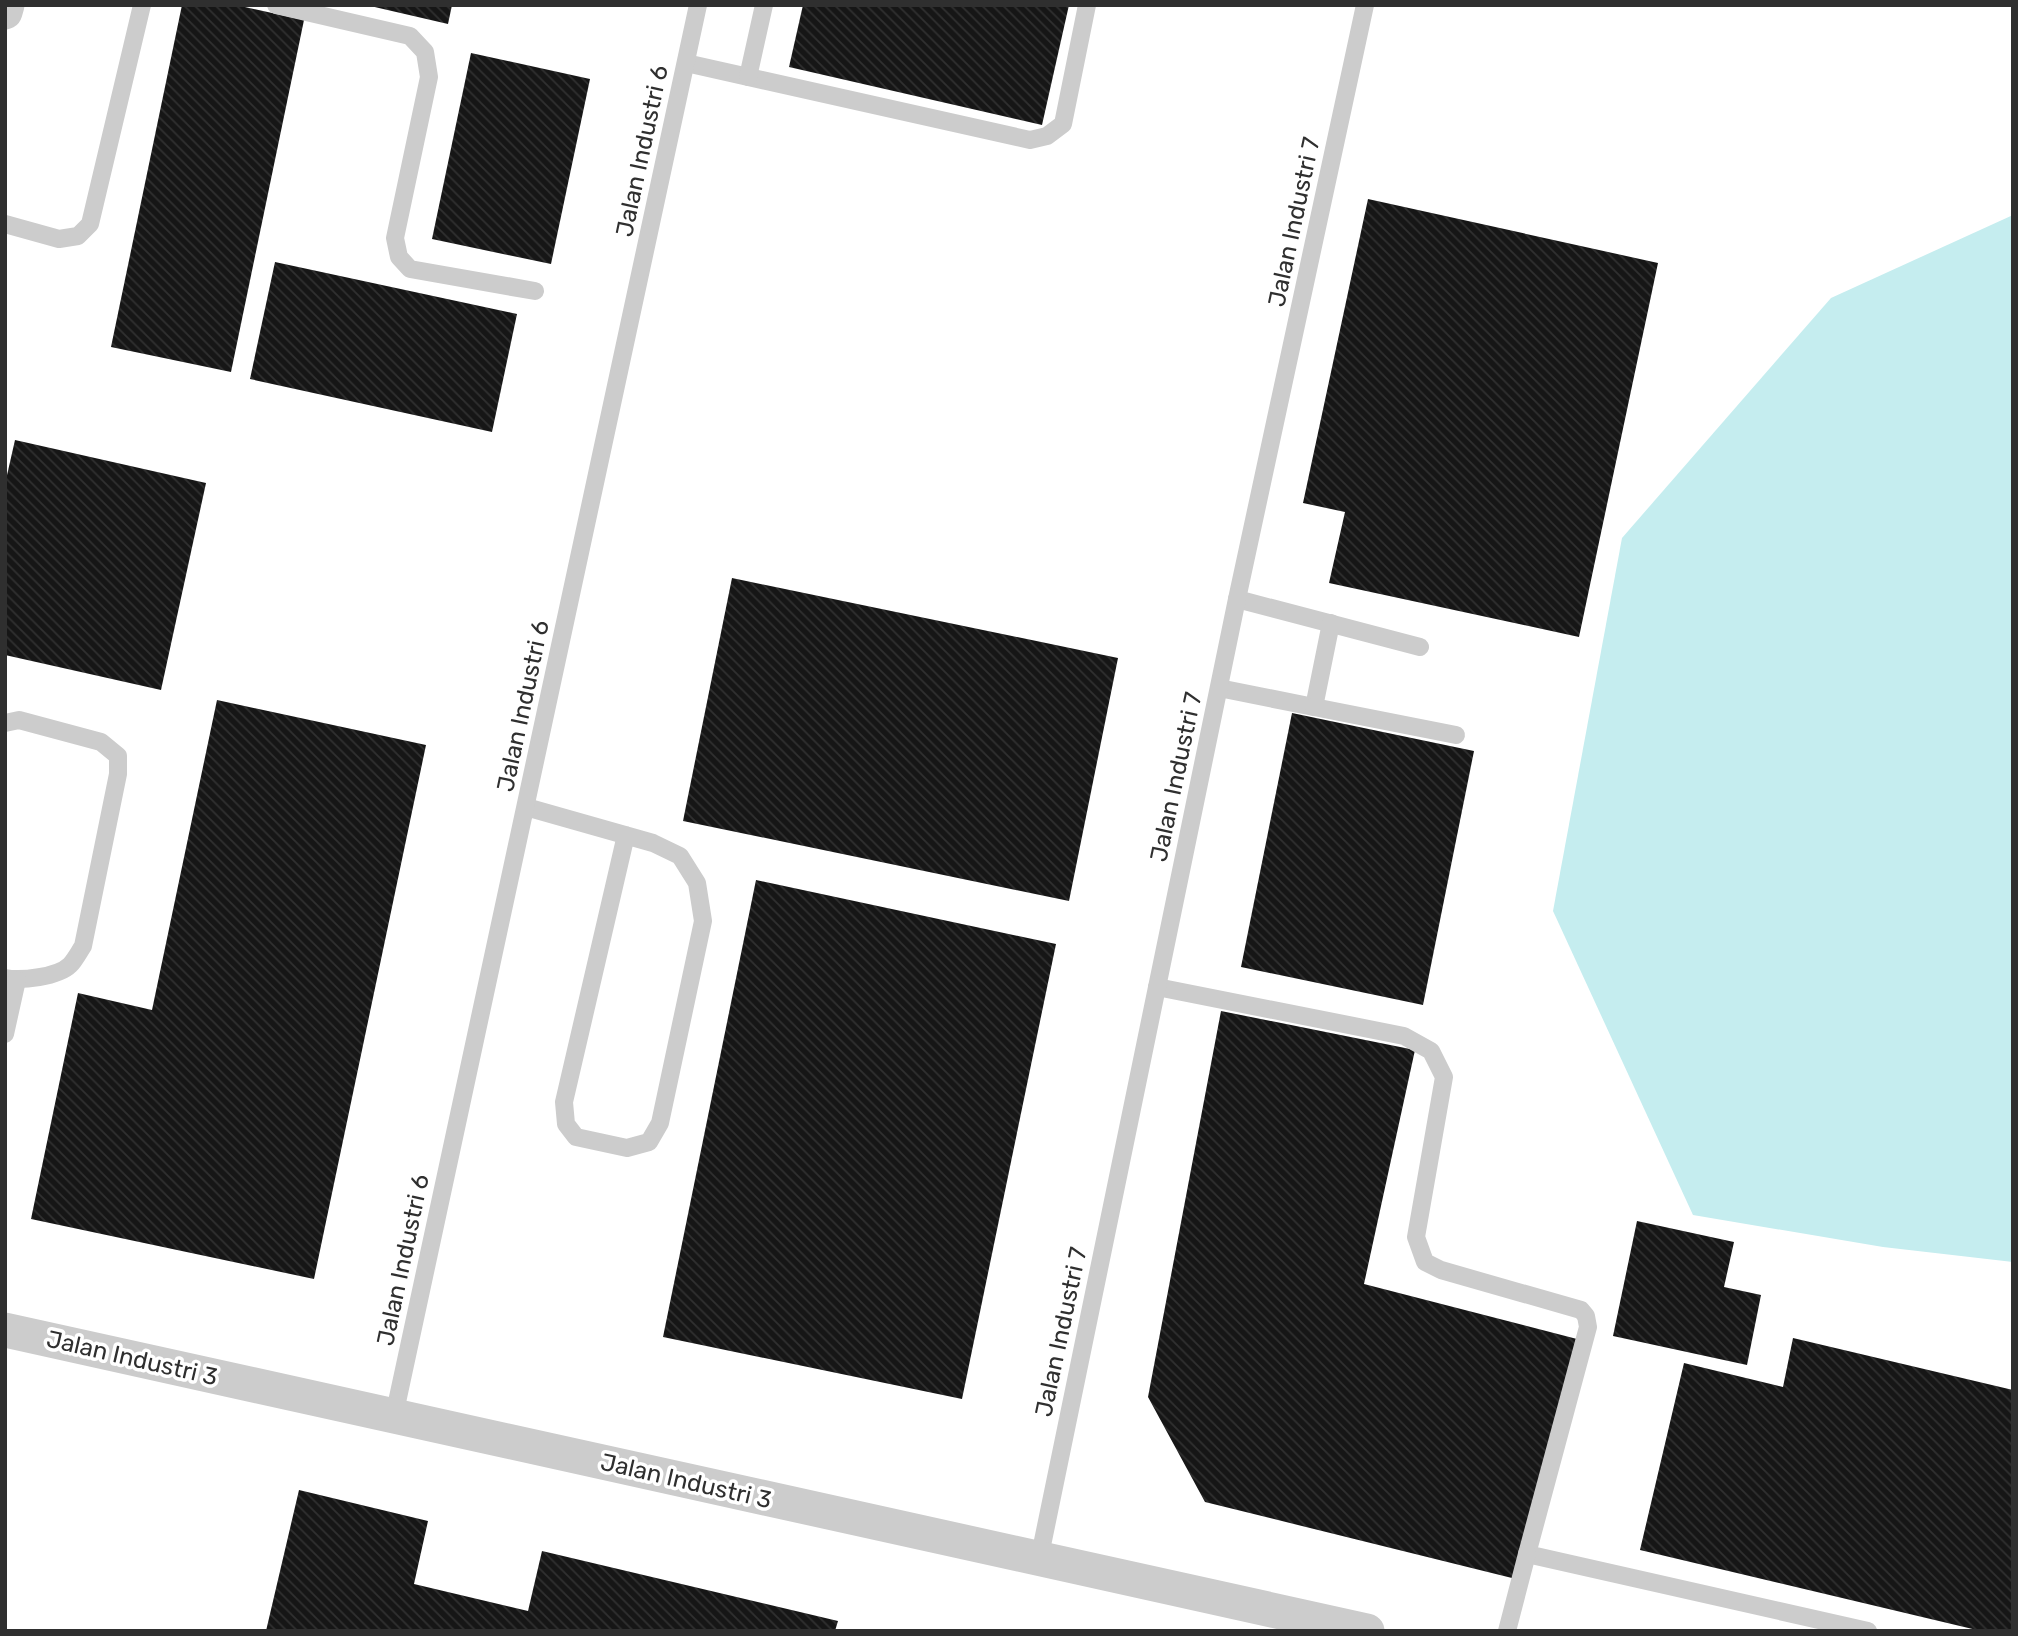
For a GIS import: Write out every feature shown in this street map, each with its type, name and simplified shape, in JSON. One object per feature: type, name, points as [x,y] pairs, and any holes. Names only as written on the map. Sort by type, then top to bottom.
[{"type":"street","points":[[5,12],[7,5]]},
{"type":"street","name":"Jalan Industri 3","points":[[5,1330],[1367,1631]]},
{"type":"lane","points":[[5,224],[59,239],[78,236],[90,224],[142,5]]},
{"type":"lane","points":[[276,5],[410,36],[425,52],[429,77],[395,238],[399,257],[410,269],[536,291]]},
{"type":"lane","name":"Jalan Industri 6","points":[[394,1416],[698,5]]},
{"type":"lane","points":[[748,77],[764,5]]},
{"type":"lane","points":[[686,63],[1030,140],[1047,136],[1063,124],[1087,5]]},
{"type":"lane","name":"Jalan Industri 7","points":[[1039,1560],[1237,599],[1365,5]]},
{"type":"lane","points":[[1237,599],[1420,647]]},
{"type":"lane","points":[[1314,707],[1331,623]]},
{"type":"lane","points":[[1219,688],[1456,735]]},
{"type":"lane","points":[[5,723],[19,720],[101,742],[118,756],[118,774],[83,946],[69,967],[47,975],[11,979],[5,1034]]},
{"type":"lane","points":[[526,807],[626,835],[653,843],[680,856],[697,883],[702,921],[660,1123],[649,1142],[627,1148],[576,1137],[566,1124],[564,1102],[626,835]]},
{"type":"lane","points":[[1157,987],[1404,1036],[1432,1051],[1444,1077],[1416,1237],[1425,1262],[1441,1270],[1581,1310],[1586,1316],[1588,1327],[1507,1631]]},
{"type":"lane","points":[[1527,1553],[1868,1631]]},
{"type":"water","points":[[2013,215],[2013,1262],[1883,1247],[1693,1215],[1553,911],[1622,538],[1831,298]]},
{"type":"building","points":[[182,5],[236,5],[304,20],[231,372],[111,347]]},
{"type":"building","points":[[366,5],[452,5],[448,24]]},
{"type":"building","points":[[803,5],[1069,5],[1042,125],[789,67]]},
{"type":"building","points":[[471,53],[590,79],[551,264],[432,239]]},
{"type":"building","points":[[1368,199],[1658,263],[1579,637],[1329,583],[1345,512],[1303,503]]},
{"type":"building","points":[[275,262],[517,314],[492,432],[250,379]]},
{"type":"building","points":[[15,440],[206,483],[161,690],[5,655],[5,484]]},
{"type":"building","points":[[732,578],[1118,658],[1069,901],[683,821]]},
{"type":"building","points":[[217,700],[426,745],[314,1279],[31,1219],[78,993],[152,1010]]},
{"type":"building","points":[[1292,713],[1474,751],[1423,1005],[1241,967]]},
{"type":"building","points":[[756,880],[1056,944],[962,1399],[663,1337]]},
{"type":"building","points":[[1221,1011],[1415,1050],[1364,1284],[1577,1339],[1516,1579],[1205,1502],[1148,1397]]},
{"type":"building","points":[[1637,1221],[1734,1242],[1724,1287],[1761,1295],[1747,1365],[1613,1336]]},
{"type":"building","points":[[1793,1338],[2013,1390],[2013,1631],[1981,1631],[1640,1550],[1684,1363],[1783,1387]]},
{"type":"building","points":[[299,1490],[428,1521],[414,1584],[528,1611],[542,1551],[838,1621],[835,1631],[266,1631]]}]
